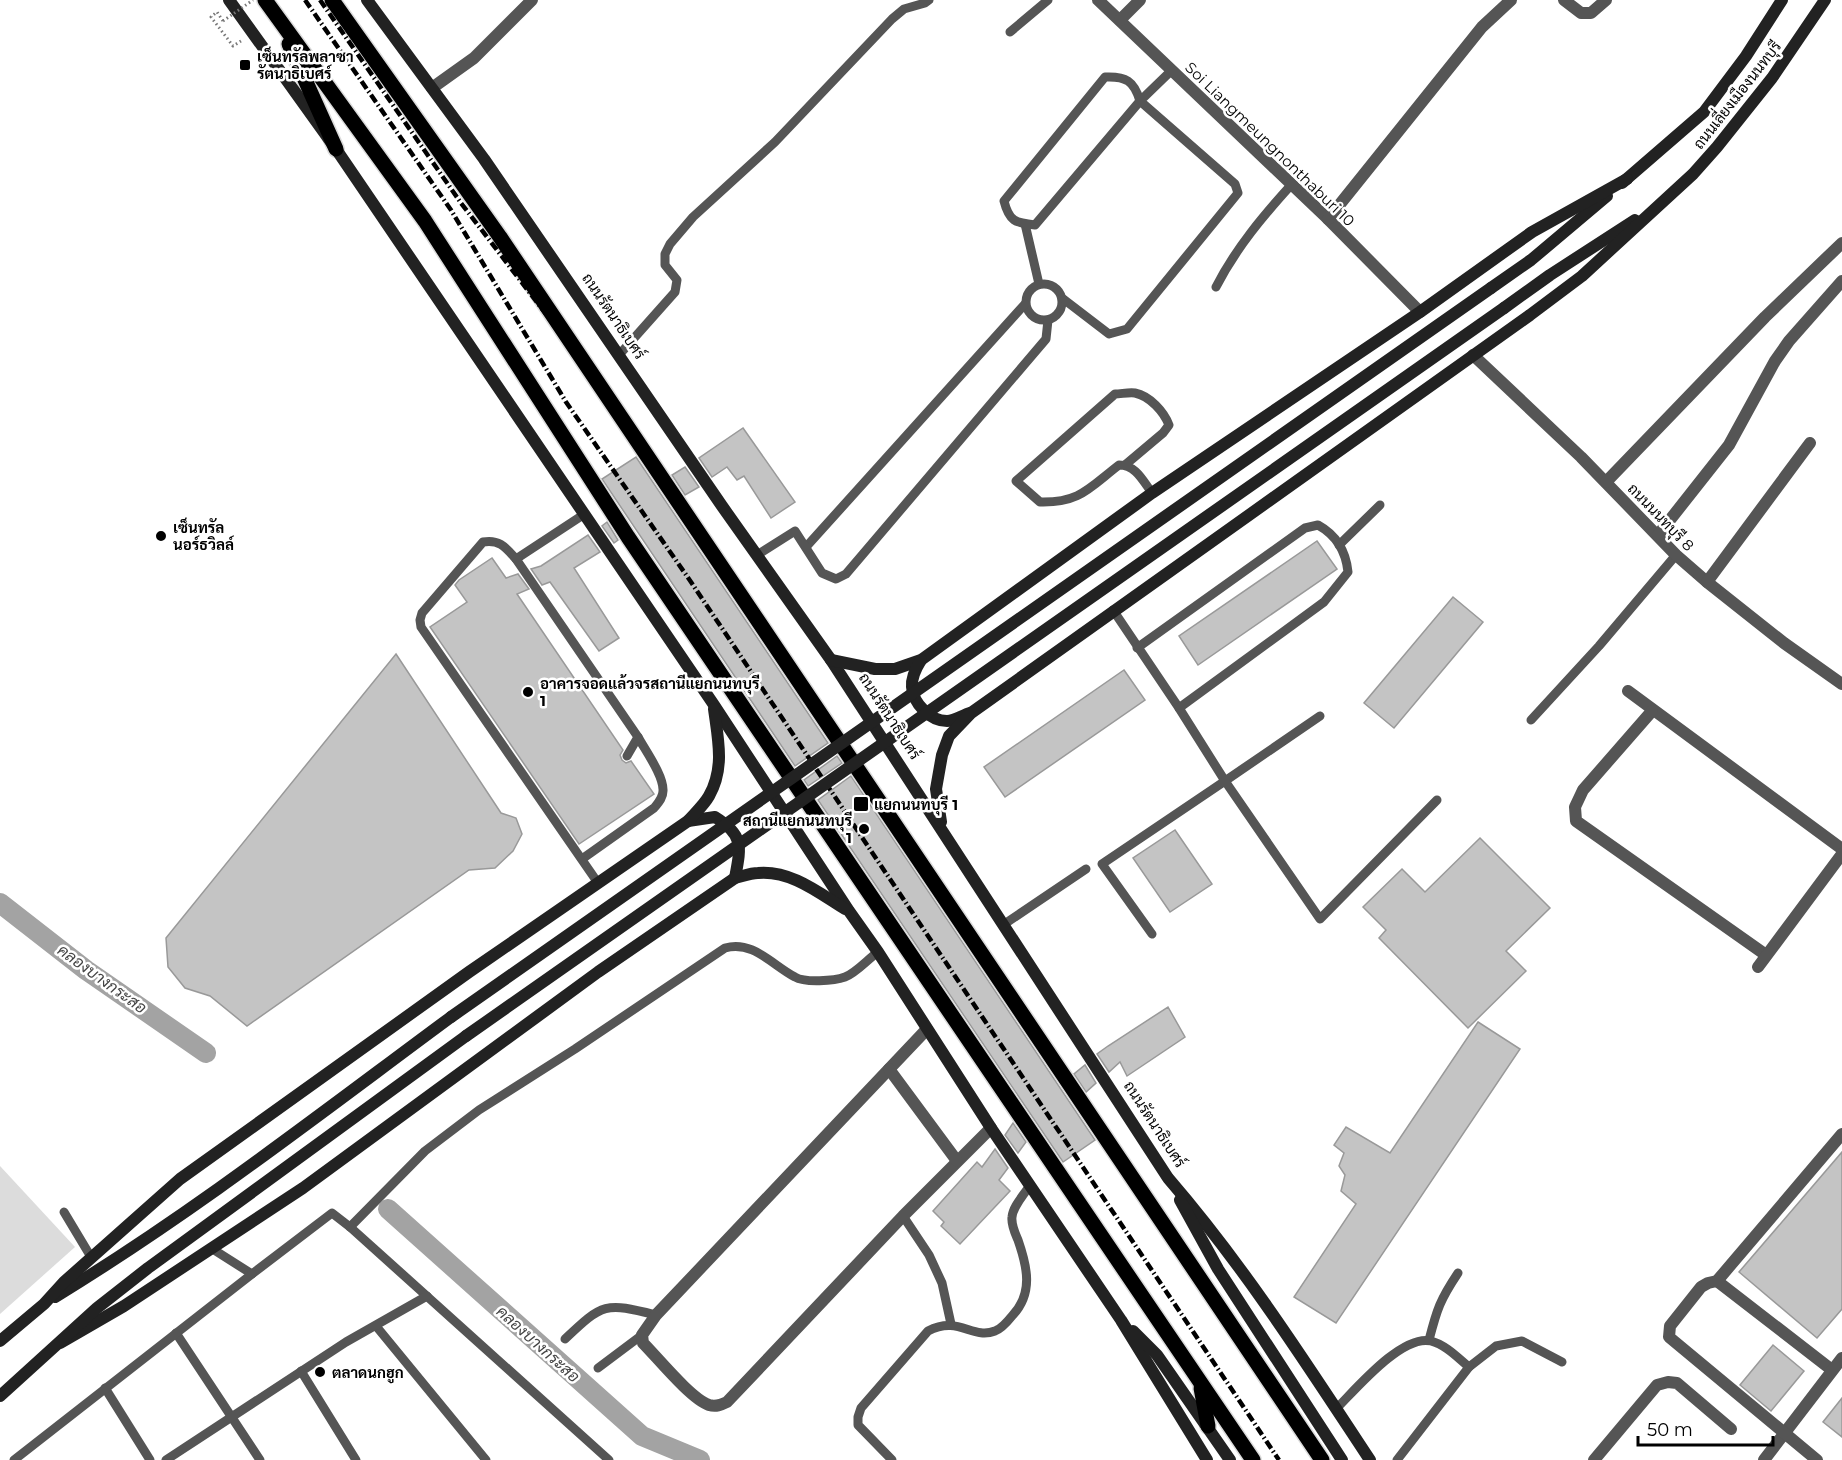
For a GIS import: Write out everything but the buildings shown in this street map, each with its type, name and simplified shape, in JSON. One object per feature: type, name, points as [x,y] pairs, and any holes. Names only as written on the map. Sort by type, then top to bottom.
[{"type":"main road","points":[[229,0],[336,148],[714,705],[878,952],[991,1128],[1121,1320],[1207,1460]]},
{"type":"main road","points":[[265,0],[425,221],[628,537],[1253,1460]]},
{"type":"main road","points":[[332,0],[500,237],[1322,1460]]},
{"type":"main road","name":"ถนนรัตนาธิเบศร์","points":[[367,0],[484,159],[831,660],[1168,1178],[1201,1216],[1257,1290],[1370,1460]]},
{"type":"main road","name":"ถนนเลี่ยงเมืองนนทบุรี","points":[[1627,179],[1704,112],[1746,56],[1782,0]]},
{"type":"main road","name":"ถนนเลี่ยงเมืองนนทบุรี","points":[[1664,201],[1717,147],[1772,78],[1825,0]]},
{"type":"main road","points":[[275,14],[336,148]]},
{"type":"main road","points":[[44,1304],[105,1266],[249,1166],[451,1017],[1531,260],[1627,179]]},
{"type":"main road","points":[[831,660],[875,669],[894,669],[921,660],[1152,493],[1420,312],[1532,232],[1627,179]]},
{"type":"main road","points":[[0,1396],[97,1308],[148,1268],[466,1036],[1550,275],[1664,201]]},
{"type":"main road","points":[[941,828],[936,789],[942,755],[949,736],[971,712],[1582,276],[1664,201]]},
{"type":"main road","points":[[921,660],[915,671],[912,687],[917,703],[928,715],[947,721],[971,712]]},
{"type":"main road","points":[[0,1341],[44,1304],[91,1257],[180,1179],[460,978],[688,821],[708,797],[717,778],[720,758],[714,705]]},
{"type":"main road","points":[[688,821],[715,817],[728,825],[739,839],[739,859],[735,878]]},
{"type":"main road","points":[[60,1343],[124,1306],[303,1188],[598,972],[735,878],[759,873],[782,875],[804,883],[849,911]]},
{"type":"main road","points":[[1168,1178],[1218,1269],[1342,1460]]},
{"type":"main road","points":[[1121,1320],[1157,1355],[1230,1460]]},
{"type":"main road","points":[[1200,1380],[1210,1429]]},
{"type":"street","points":[[432,88],[474,58],[532,0]]},
{"type":"street","name":"Soi Liangmeungnonthaburi 10","points":[[1098,0],[1292,184],[1420,312]]},
{"type":"street","points":[[1120,20],[1140,0]]},
{"type":"street","points":[[1328,219],[1482,27],[1511,0]]},
{"type":"street","points":[[1564,0],[1581,13],[1591,13],[1606,0]]},
{"type":"street","points":[[1606,482],[1765,317],[1842,243]]},
{"type":"street","points":[[1658,535],[1729,445],[1788,341],[1842,281]]},
{"type":"street","name":"ถนนนนทบุรี 8","points":[[1473,355],[1606,482],[1676,555],[1784,643],[1842,684]]},
{"type":"street","points":[[1707,582],[1810,443]]},
{"type":"street","points":[[1628,691],[1652,711],[1842,849]]},
{"type":"street","points":[[1652,711],[1583,789],[1575,807],[1576,821],[1766,955]]},
{"type":"street","points":[[1758,967],[1842,854]]},
{"type":"street","points":[[927,1029],[656,1315],[642,1335],[643,1343],[696,1397],[708,1405],[718,1406],[727,1402],[903,1216],[991,1128]]},
{"type":"street","points":[[889,1069],[957,1161]]},
{"type":"street","points":[[1817,1460],[1784,1435],[1669,1337],[1670,1326],[1701,1287],[1717,1281],[1842,1134]]},
{"type":"street","points":[[1717,1281],[1833,1370]]},
{"type":"street","points":[[1764,1460],[1842,1358]]},
{"type":"street","points":[[1594,1460],[1657,1384],[1677,1383],[1731,1429]]},
{"type":"lane","points":[[619,355],[675,292],[677,280],[665,265],[665,254],[670,244],[693,217],[775,142],[892,19],[904,9],[929,0]]},
{"type":"lane","points":[[1010,32],[1048,0]]},
{"type":"lane","points":[[806,547],[1025,304],[1028,292],[1039,284],[1045,284],[1055,288],[1062,298],[1109,334],[1127,329],[1238,193],[1235,184],[1140,101],[1136,87],[1121,76],[1105,77],[1004,201],[1007,214],[1018,224],[1035,225],[1140,101],[1172,70]]},
{"type":"lane","points":[[1216,287],[1244,242],[1292,184]]},
{"type":"lane","points":[[1026,224],[1039,284]]},
{"type":"lane","points":[[1025,304],[1030,315],[1035,319],[1048,320],[1058,315],[1062,298]]},
{"type":"lane","points":[[757,555],[795,531],[822,573],[837,579],[846,574],[1046,339],[1048,320]]},
{"type":"lane","points":[[1125,465],[1163,433],[1169,425],[1166,416],[1148,398],[1135,393],[1115,394],[1016,481],[1040,502],[1058,503],[1075,499],[1119,465],[1125,465],[1133,468],[1152,493]]},
{"type":"lane","points":[[1339,545],[1380,505]]},
{"type":"lane","points":[[516,559],[583,514]]},
{"type":"lane","points":[[1137,648],[1305,528],[1318,525],[1327,530],[1339,545],[1346,558],[1348,572],[1324,602],[1179,708]]},
{"type":"lane","points":[[582,859],[654,808],[664,792],[662,781],[638,737],[528,585],[516,559],[503,544],[492,540],[483,542],[422,613],[421,627],[598,883]]},
{"type":"lane","points":[[1531,720],[1599,646],[1676,555]]},
{"type":"lane","points":[[1113,610],[1225,781],[1320,919],[1437,800]]},
{"type":"lane","points":[[1152,934],[1102,864],[1320,716]]},
{"type":"lane","points":[[627,756],[638,737]]},
{"type":"lane","points":[[1003,925],[1086,869]]},
{"type":"lane","points":[[350,1227],[425,1151],[479,1110],[575,1049],[725,948],[736,945],[764,955],[796,979],[822,981],[846,977],[878,952]]},
{"type":"lane","points":[[892,1460],[858,1425],[861,1408],[928,1331],[940,1325],[951,1324],[980,1332],[995,1331],[1020,1309],[1028,1287],[1026,1264],[1012,1224],[1012,1216],[1029,1185]]},
{"type":"lane","points":[[64,1212],[91,1257]]},
{"type":"lane","points":[[14,1460],[332,1213],[609,1460]]},
{"type":"lane","points":[[903,1216],[929,1255],[942,1283],[951,1324]]},
{"type":"lane","points":[[211,1248],[252,1274]]},
{"type":"lane","points":[[1430,1340],[1441,1299],[1458,1273]]},
{"type":"lane","points":[[166,1460],[346,1342],[427,1296]]},
{"type":"lane","points":[[565,1339],[588,1318],[609,1306],[656,1315]]},
{"type":"lane","points":[[376,1326],[486,1460]]},
{"type":"lane","points":[[176,1333],[260,1460]]},
{"type":"lane","points":[[598,1368],[642,1335]]},
{"type":"lane","points":[[1336,1408],[1390,1355],[1409,1345],[1430,1340],[1443,1346],[1469,1367]]},
{"type":"lane","points":[[1397,1460],[1469,1367],[1496,1346],[1522,1341],[1562,1362]]},
{"type":"lane","points":[[301,1371],[356,1460]]},
{"type":"lane","points":[[105,1388],[150,1460]]},
{"type":"path","points":[[234,46],[211,17],[217,12],[223,21],[253,0]]},
{"type":"shaded area","points":[[0,1166],[75,1247],[0,1314]]},
{"type":"waterway","name":"คลองบางกระสอ","points":[[0,903],[86,970],[206,1053]]},
{"type":"waterway","name":"คลองบางกระสอ","points":[[388,1209],[642,1436],[700,1460]]},
{"type":"railway","points":[[305,0],[451,210],[566,402],[691,582],[1279,1460]]},
{"type":"railway","points":[[320,0],[461,203],[595,378],[721,562],[1322,1460]]},
{"type":"place","name":"เซ็นทรัลพลาซา รัตนาธิเบศร์","points":[[245,65]]},
{"type":"place","name":"เซ็นทรัล นอร์ธวิลล์","points":[[161,536]]},
{"type":"place","name":"อาคารจอดแล้วจรสถานีแยกนนทบุรี 1","points":[[528,692]]},
{"type":"place","name":"แยกนนทบุรี 1","points":[[861,804]]},
{"type":"place","name":"สถานีแยกนนทบุรี 1","points":[[864,829]]},
{"type":"place","name":"ตลาดนกฮูก","points":[[320,1372]]}]
